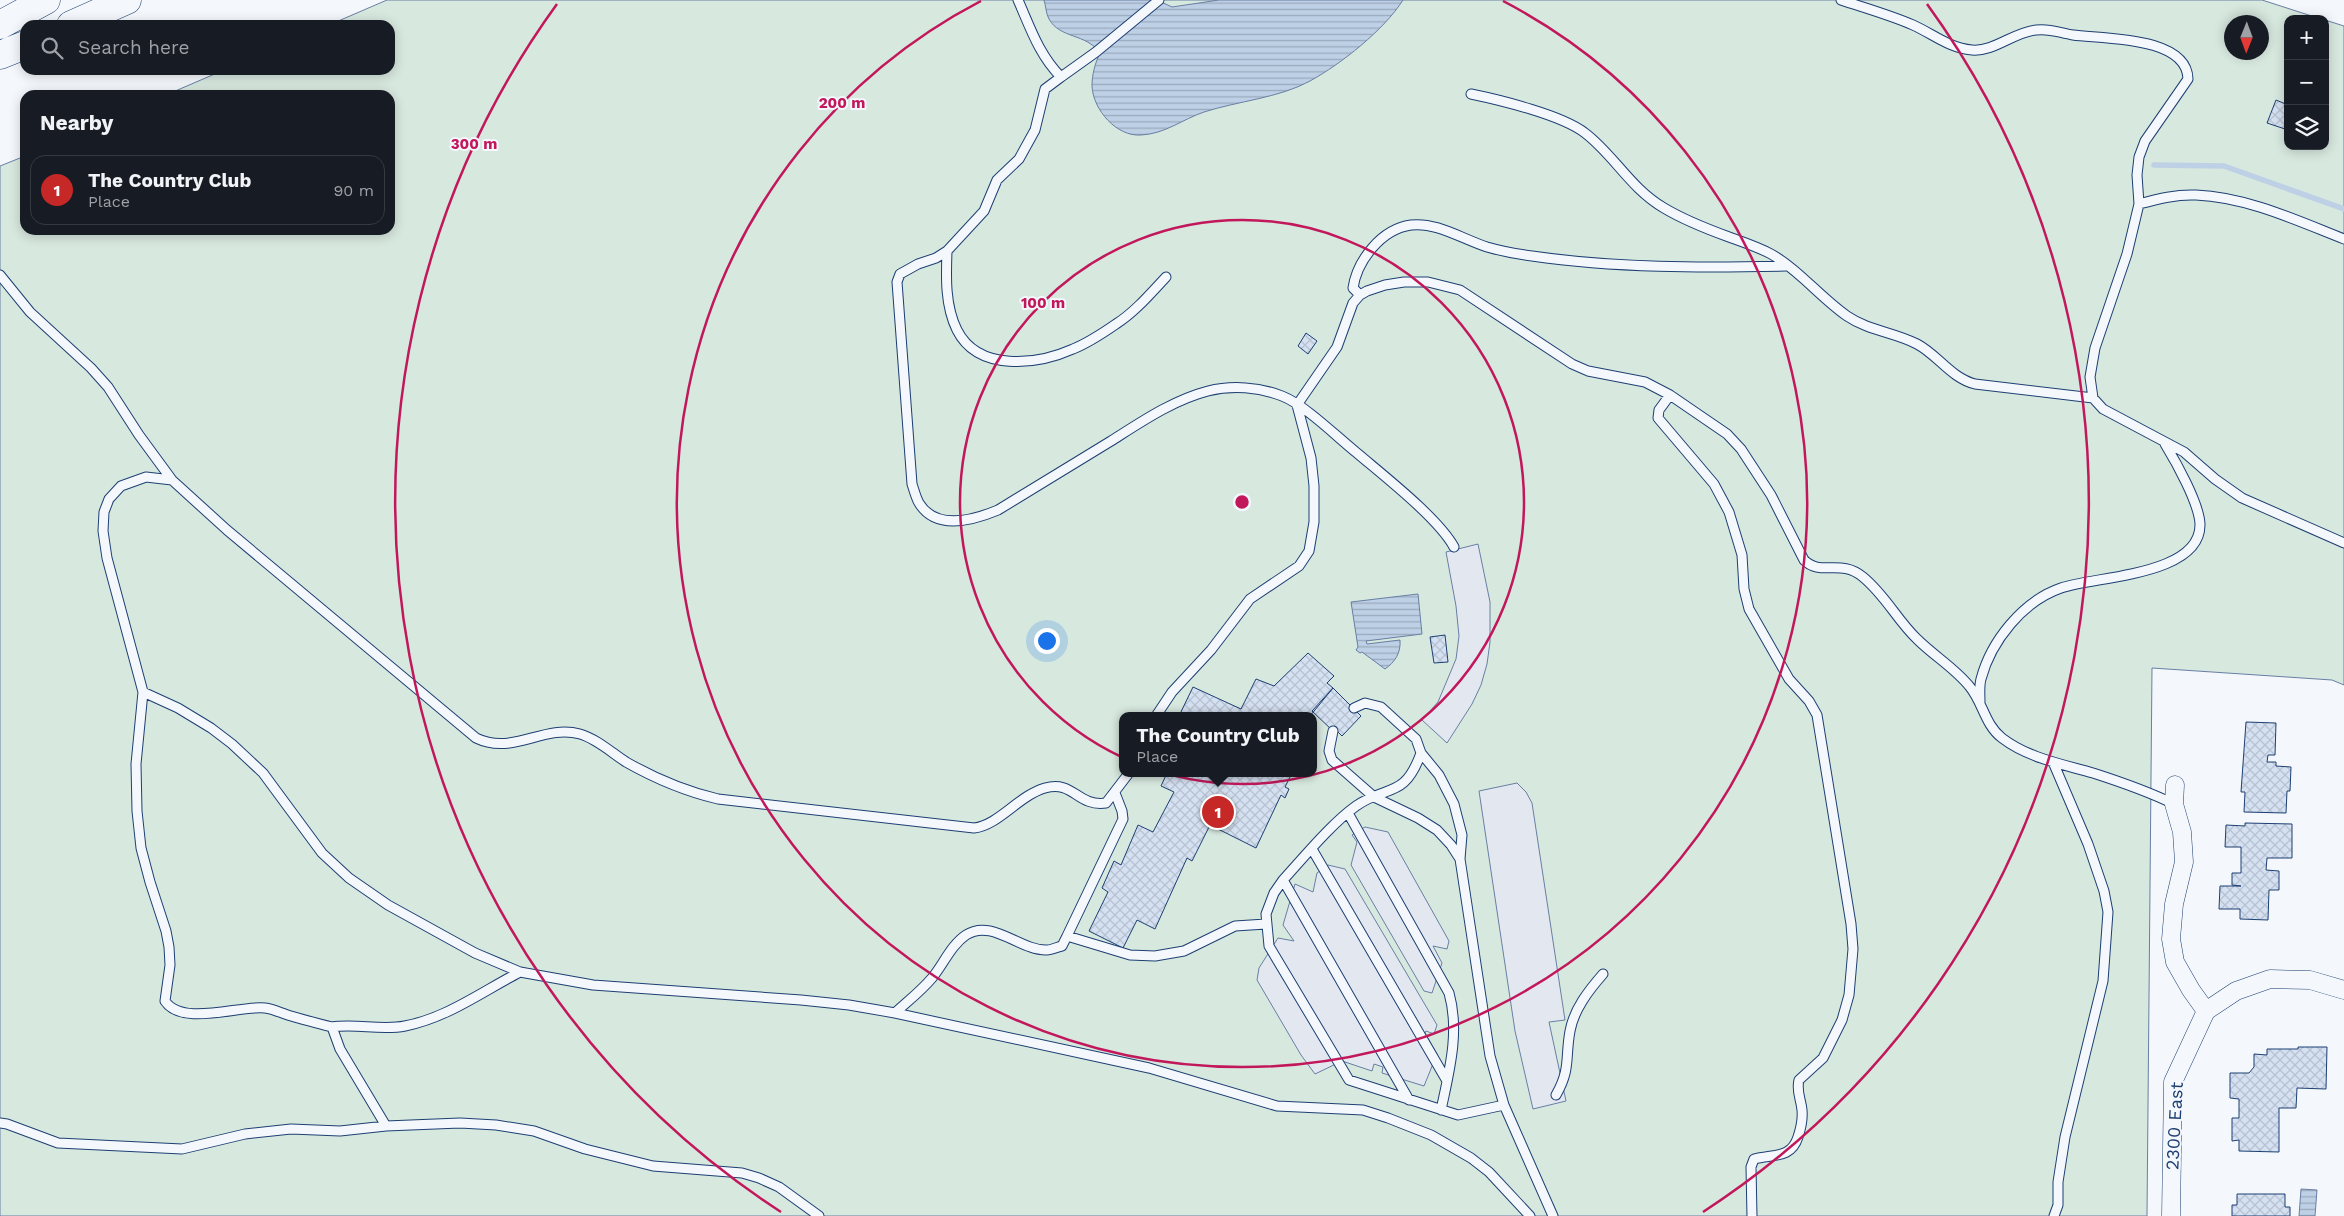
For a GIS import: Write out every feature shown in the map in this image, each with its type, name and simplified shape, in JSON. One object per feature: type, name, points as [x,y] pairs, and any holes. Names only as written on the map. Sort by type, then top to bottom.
[{"type":"highway","points":[[0,25],[46,0]]},
{"type":"highway","points":[[82,20],[127,0]]},
{"type":"highway","points":[[0,55],[20,47]]},
{"type":"street","points":[[2175,785],[2174,804],[2182,832],[2184,862],[2174,904],[2171,939],[2175,962],[2206,1012],[2247,985],[2270,979],[2303,979],[2344,990]]},
{"type":"street","name":"2300 East","points":[[2171,1216],[2173,1082],[2206,1012]]},
{"type":"lane","points":[[1018,0],[1040,50],[1048,64],[1061,77]]},
{"type":"lane","points":[[1159,0],[1096,52],[1044,89],[1036,130],[1019,159],[997,180],[984,211],[947,251],[900,274],[896,282],[912,484],[919,504],[935,517],[957,522],[977,519],[998,510],[1150,416],[1207,391],[1229,387],[1247,388],[1282,396],[1297,404],[1372,466],[1443,529],[1454,547]]},
{"type":"lane","points":[[1841,0],[1913,25],[1943,42],[1960,48],[1973,50],[1986,48],[2020,32],[2050,29],[2072,35],[2142,42],[2159,46],[2185,66],[2188,79],[2145,141],[2139,157],[2137,175],[2139,204],[2127,254],[2095,348],[2090,377],[2093,398],[2103,410],[2165,444],[2184,452],[2215,479],[2242,498],[2344,543]]},
{"type":"lane","points":[[1471,94],[1505,101],[1574,126],[1595,143],[1638,189],[1663,208],[1706,229],[1772,254],[1849,318],[1868,328],[1918,344],[1963,381],[2093,398]]},
{"type":"lane","points":[[2139,204],[2168,197],[2196,195],[2224,198],[2296,220],[2344,239]]},
{"type":"lane","points":[[1360,294],[1353,288],[1354,280],[1366,256],[1389,234],[1411,225],[1436,227],[1488,248],[1568,260],[1642,265],[1786,266]]},
{"type":"lane","points":[[947,251],[948,294],[950,309],[957,330],[968,346],[983,356],[1006,361],[1026,361],[1073,350],[1118,323],[1166,277]]},
{"type":"lane","points":[[0,276],[30,312],[108,387],[139,435],[172,480],[227,530],[476,738],[489,744],[506,745],[546,734],[580,734],[658,780],[690,792],[718,799],[974,828],[990,823],[1031,793],[1046,788],[1059,786],[1066,788],[1084,801],[1095,804],[1106,803],[1115,794],[1126,777]]},
{"type":"lane","points":[[1159,712],[1172,692],[1211,650],[1250,599],[1287,576],[1299,566],[1309,551],[1314,522],[1314,486],[1311,458],[1297,404],[1336,346],[1353,303],[1360,294],[1385,285],[1404,282],[1428,282],[1443,284],[1460,290],[1572,364],[1588,371],[1645,382],[1670,395],[1727,434],[1741,449],[1771,495],[1804,560],[1811,567],[1848,568],[1861,575],[1889,603],[1916,639],[1966,682],[1980,702],[1987,720],[1999,736],[2028,754],[2142,788],[2174,804]]},
{"type":"lane","points":[[1670,395],[1659,410],[1658,418],[1714,484],[1730,512],[1742,555],[1744,589],[1749,609],[1789,678],[1809,700],[1817,715],[1851,924],[1853,949],[1851,978],[1849,995],[1842,1020],[1823,1058],[1799,1080],[1798,1089],[1802,1110],[1802,1125],[1795,1145],[1789,1152],[1779,1156],[1754,1160],[1751,1167],[1752,1216]]},
{"type":"lane","points":[[1980,702],[1981,680],[1996,644],[2015,619],[2038,601],[2060,588],[2134,574],[2166,564],[2182,554],[2196,540],[2200,525],[2197,508],[2165,444]]},
{"type":"lane","points":[[172,480],[146,477],[124,484],[109,499],[104,512],[102,531],[107,558],[143,692],[136,764],[137,811],[141,848],[169,947],[170,965],[165,1001],[174,1009],[201,1013],[216,1013],[253,1007],[268,1008],[332,1027],[388,1028],[421,1022],[462,1004],[520,972]]},
{"type":"lane","points":[[143,692],[178,708],[211,728],[232,744],[264,773],[322,853],[349,878],[388,905],[475,953],[520,972],[593,984],[849,1005],[896,1013],[1149,1068],[1277,1106],[1363,1110],[1431,1135],[1471,1158],[1489,1172],[1530,1216]]},
{"type":"lane","points":[[1354,708],[1365,703],[1381,707],[1416,739],[1421,753],[1439,775],[1454,804],[1462,835],[1460,859],[1490,1056],[1504,1105],[1553,1216]]},
{"type":"lane","points":[[1333,731],[1328,751],[1332,760],[1374,797],[1418,818],[1437,830],[1451,845],[1460,859]]},
{"type":"lane","points":[[1421,753],[1417,766],[1404,782],[1397,788],[1357,805],[1283,880],[1270,904],[1266,924],[1272,954],[1349,1080],[1458,1115],[1504,1105]]},
{"type":"lane","points":[[2053,762],[2088,844],[2104,891],[2108,912],[2103,981],[2065,1137],[2058,1182],[2058,1205],[2054,1216]]},
{"type":"lane","points":[[896,1013],[933,977],[957,944],[965,936],[975,931],[994,932],[1030,947],[1047,950],[1062,946],[1123,819],[1115,794]]},
{"type":"lane","points":[[1348,813],[1449,993],[1454,1026],[1453,1046],[1441,1110]]},
{"type":"lane","points":[[1312,849],[1447,1081]]},
{"type":"lane","points":[[1283,880],[1409,1100]]},
{"type":"lane","points":[[1068,936],[1130,955],[1155,956],[1184,951],[1235,926],[1266,924]]},
{"type":"lane","points":[[1556,1095],[1565,1080],[1570,1030],[1574,1017],[1583,999],[1604,974]]},
{"type":"lane","points":[[332,1027],[340,1048],[386,1126]]},
{"type":"lane","points":[[0,1123],[58,1143],[182,1149],[245,1134],[291,1129],[340,1131],[386,1126],[460,1123],[496,1125],[534,1131],[585,1149],[653,1166],[742,1172],[778,1187],[819,1216]]},
{"type":"shaded area","points":[[387,0],[2262,0],[2309,15],[2284,15],[2284,150],[2329,150],[2329,21],[2344,26],[2344,685],[2332,680],[2152,668],[2147,1216],[0,1216],[0,166],[20,158],[20,235],[395,235],[395,90],[178,90],[212,75],[395,75],[395,20],[341,20]]},
{"type":"shaded area","points":[[1478,544],[1490,602],[1490,642],[1487,664],[1481,685],[1472,704],[1447,743],[1422,720],[1438,702],[1456,659],[1459,636],[1456,606],[1446,552]]},
{"type":"shaded area","points":[[1517,783],[1526,792],[1532,803],[1565,1020],[1549,1022],[1566,1101],[1533,1109],[1515,1031],[1479,791]]},
{"type":"shaded area","points":[[1365,827],[1388,832],[1449,941],[1447,949],[1433,946],[1442,963],[1432,993],[1424,991],[1351,865],[1357,842],[1352,835]]},
{"type":"shaded area","points":[[1328,865],[1345,869],[1437,1025],[1434,1034],[1426,1031],[1425,1033],[1437,1054],[1424,1086],[1382,1073],[1383,1067],[1374,1064],[1372,1071],[1342,1061],[1315,1074],[1301,1055],[1257,980],[1259,968],[1278,938],[1294,941],[1283,925],[1295,884],[1313,892],[1317,873]]},
{"type":"water","points":[[1044,0],[1157,0],[1172,7],[1219,0],[1403,0],[1385,23],[1361,45],[1310,81],[1272,95],[1204,112],[1158,132],[1141,135],[1123,132],[1115,127],[1102,113],[1093,95],[1092,86],[1094,69],[1100,53],[1088,42],[1060,30],[1054,25],[1048,17]]},
{"type":"water","points":[[1418,594],[1422,634],[1366,641],[1367,644],[1400,640],[1398,653],[1389,666],[1385,669],[1362,652],[1360,653],[1356,650],[1358,647],[1351,602]]},
{"type":"water","points":[[2301,1189],[2317,1190],[2315,1216],[2299,1216]]},
{"type":"building","points":[[2276,100],[2284,103],[2284,129],[2267,123]]},
{"type":"building","points":[[1306,333],[1317,341],[1308,354],[1298,346]]},
{"type":"building","points":[[1445,635],[1448,662],[1434,663],[1430,637]]},
{"type":"building","points":[[1308,653],[1334,676],[1327,683],[1333,688],[1313,712],[1181,712],[1193,687],[1241,709],[1256,679],[1274,686]]},
{"type":"building","points":[[1333,688],[1361,716],[1342,736],[1336,730],[1334,732],[1317,716],[1317,712],[1312,711]]},
{"type":"building","points":[[2246,722],[2276,723],[2275,755],[2268,755],[2267,762],[2276,762],[2276,766],[2291,767],[2290,791],[2287,791],[2286,813],[2244,812],[2245,792],[2241,792]]},
{"type":"building","points":[[1165,777],[1290,777],[1285,787],[1289,789],[1285,798],[1281,795],[1256,848],[1210,825],[1192,861],[1187,858],[1155,929],[1137,920],[1123,948],[1089,931],[1108,892],[1102,888],[1114,861],[1121,865],[1138,825],[1153,832],[1174,792],[1161,786]]},
{"type":"building","points":[[2245,823],[2292,824],[2292,858],[2267,858],[2266,870],[2279,871],[2279,890],[2269,890],[2268,920],[2240,919],[2240,909],[2219,909],[2220,886],[2241,886],[2232,885],[2232,873],[2241,873],[2241,847],[2225,847],[2226,825],[2245,826]]},
{"type":"building","points":[[2298,1047],[2327,1047],[2326,1089],[2297,1088],[2296,1108],[2279,1108],[2279,1152],[2239,1151],[2239,1140],[2232,1141],[2232,1118],[2239,1118],[2239,1099],[2230,1098],[2230,1073],[2249,1073],[2254,1067],[2254,1054],[2267,1055],[2267,1049],[2298,1049]]},
{"type":"building","points":[[2237,1194],[2285,1194],[2285,1207],[2290,1207],[2290,1216],[2232,1216],[2232,1205],[2237,1205]]},
{"type":"waterway","points":[[2154,165],[2224,166],[2344,209]]},
{"type":"place","name":"The Country Club","points":[[1218,812]]}]
